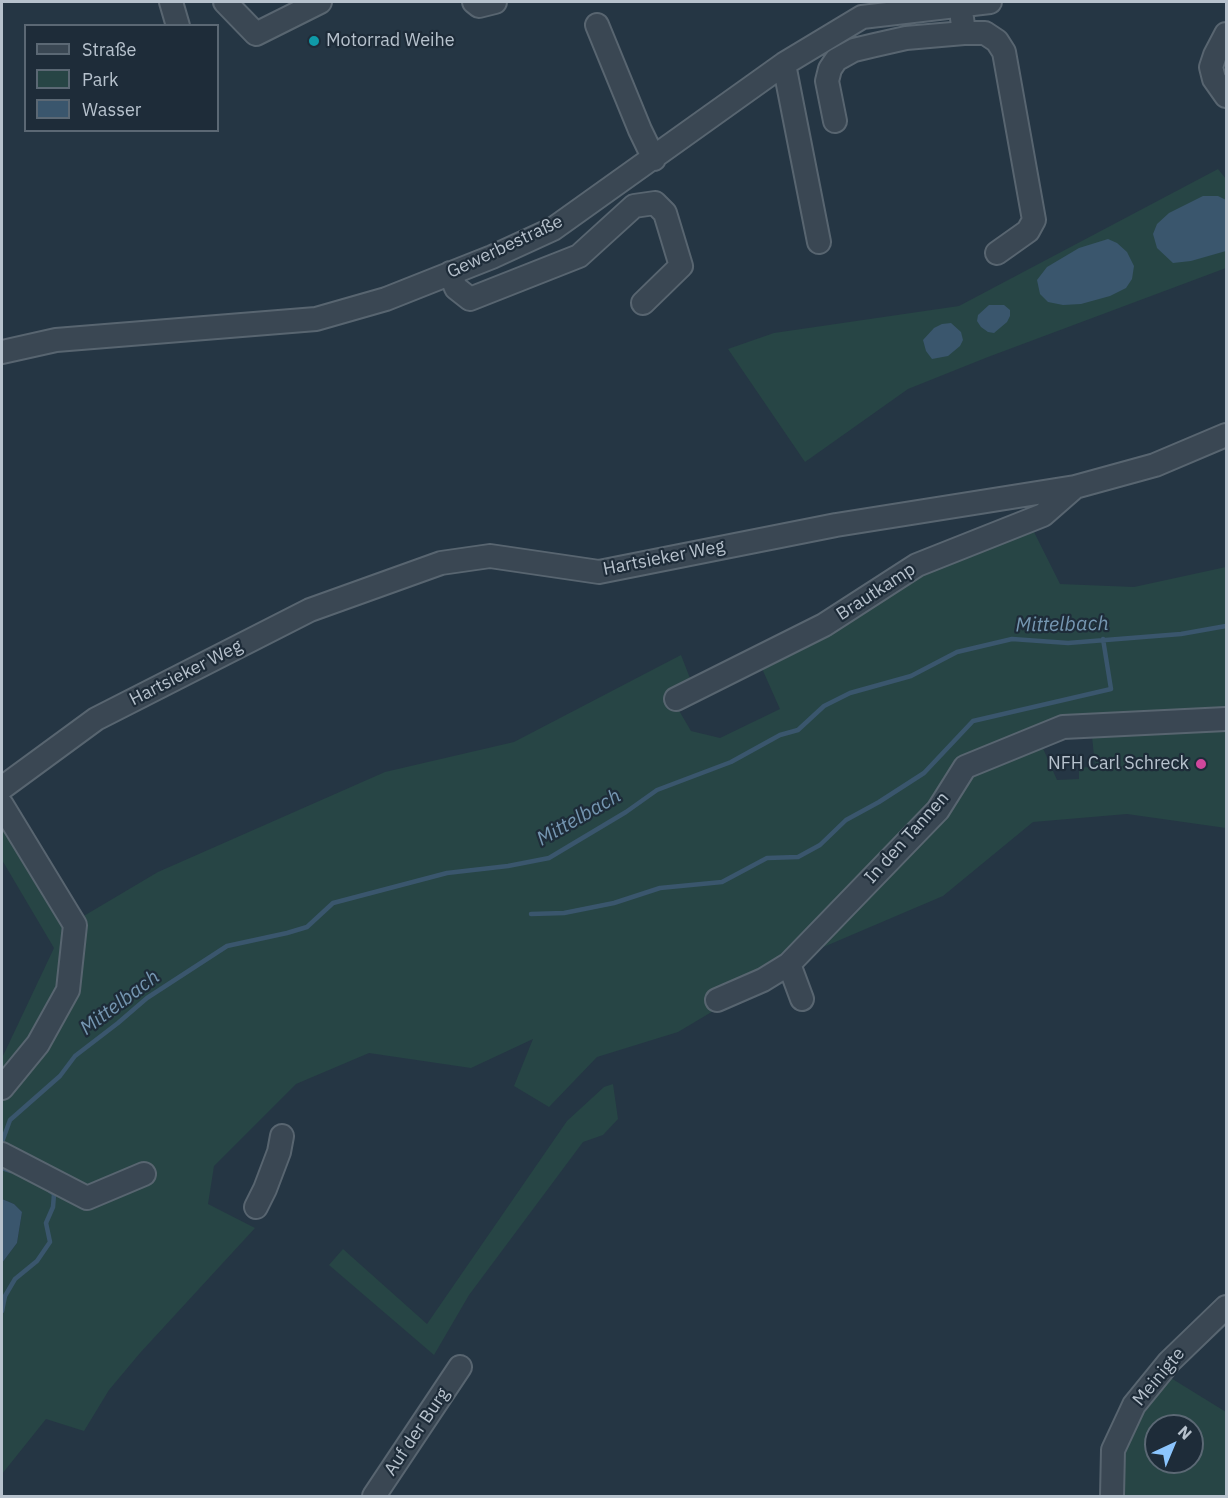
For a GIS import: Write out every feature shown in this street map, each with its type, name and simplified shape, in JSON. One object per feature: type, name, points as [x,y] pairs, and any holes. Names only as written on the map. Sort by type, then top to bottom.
[{"type":"street","points":[[171,2],[177,24]]},
{"type":"street","points":[[225,2],[256,34],[320,2]]},
{"type":"street","points":[[474,2],[479,6],[495,2]]},
{"type":"street","name":"Gewerbestraße","points":[[2,352],[56,340],[316,319],[386,299],[553,229],[784,64],[862,17],[990,2]]},
{"type":"street","points":[[961,5],[964,33]]},
{"type":"street","points":[[597,25],[654,159]]},
{"type":"street","points":[[835,121],[827,81],[830,69],[836,60],[854,50],[906,38],[964,33],[985,33],[997,41],[1004,52],[1034,220],[1028,231],[997,253]]},
{"type":"street","points":[[1227,34],[1215,55],[1211,68],[1214,79],[1227,96]]},
{"type":"street","points":[[784,64],[819,242]]},
{"type":"street","points":[[450,273],[456,288],[470,299],[579,256],[634,206],[655,203],[665,213],[681,266],[643,303]]},
{"type":"street","name":"Hartsieker Weg","points":[[2,788],[96,719],[310,610],[441,563],[490,556],[599,572],[836,525],[1076,487],[1155,465],[1227,435]]},
{"type":"street","name":"Brautkamp","points":[[676,699],[824,626],[917,565],[1043,515],[1076,487]]},
{"type":"street","name":"In den Tannen","points":[[717,1000],[763,980],[789,964],[938,810],[965,767],[1063,727],[1227,719]]},
{"type":"street","points":[[2,805],[75,926],[68,990],[38,1044],[2,1088]]},
{"type":"street","points":[[789,964],[802,999]]},
{"type":"street","points":[[256,1207],[269,1180],[282,1136]]},
{"type":"street","points":[[2,1155],[87,1198],[144,1174]]},
{"type":"street","name":"Meinigte","points":[[1112,1497],[1113,1450],[1134,1405],[1175,1355],[1227,1307]]},
{"type":"street","name":"Auf der Burg","points":[[374,1497],[460,1367]]},
{"type":"green space","points":[[1218,169],[1226,179],[1226,268],[908,389],[805,462],[728,349],[774,333],[959,306]]},
{"type":"green space","points":[[1030,524],[1060,584],[1134,587],[1226,567],[1226,828],[1127,814],[1033,822],[943,896],[814,951],[678,1032],[597,1057],[549,1107],[514,1086],[533,1039],[471,1068],[369,1053],[296,1084],[214,1166],[208,1204],[255,1228],[140,1353],[109,1390],[84,1431],[46,1419],[2,1474],[2,1263],[17,1243],[22,1212],[14,1204],[2,1199],[2,1058],[54,948],[2,860],[2,811],[77,920],[158,872],[385,772],[514,742],[681,655],[693,686],[671,697],[691,731],[720,738],[780,709],[760,664],[921,568]],"holes":[[[1092,736],[1095,766],[1079,768],[1079,779],[1057,780],[1041,744],[1059,739]]]},
{"type":"green space","points":[[613,1084],[618,1119],[603,1135],[583,1142],[469,1295],[434,1355],[329,1265],[343,1249],[427,1324],[567,1121],[604,1087]]},
{"type":"green space","points":[[1166,1375],[1226,1412],[1226,1496],[1119,1496],[1120,1458],[1139,1409]]},
{"type":"water","points":[[1203,196],[1218,196],[1226,200],[1226,251],[1191,261],[1173,263],[1157,248],[1153,234],[1157,224],[1169,213]]},
{"type":"water","points":[[1108,239],[1127,252],[1134,266],[1132,279],[1126,288],[1110,296],[1081,304],[1063,305],[1048,302],[1040,294],[1037,280],[1047,267],[1079,248]]},
{"type":"water","points":[[989,305],[1004,305],[1010,310],[1007,322],[994,333],[988,332],[977,321],[978,315]]},
{"type":"water","points":[[951,323],[961,332],[963,340],[960,346],[948,356],[932,359],[926,351],[923,340],[934,328]]},
{"type":"water","points":[[2,1199],[14,1204],[22,1212],[17,1243],[2,1263]]},
{"type":"waterway","name":"Mittelbach","points":[[2,1142],[10,1120],[60,1076],[75,1056],[147,998],[227,946],[307,927],[333,903],[447,873],[508,866],[549,858],[626,812],[657,790],[731,762],[780,735],[798,730],[824,706],[850,693],[911,676],[957,652],[1012,639],[1068,643],[1181,634],[1226,626]]},
{"type":"waterway","points":[[531,914],[564,913],[614,903],[660,888],[722,882],[767,858],[798,857],[820,845],[846,820],[924,773],[973,721],[1111,689],[1103,639]]},
{"type":"waterway","points":[[2,1168],[11,1171]]},
{"type":"waterway","points":[[2,1311],[5,1296],[15,1279],[37,1261],[50,1242],[46,1223],[53,1207],[54,1194],[50,1191]]},
{"type":"place","name":"Motorrad Weihe","points":[[314,41]]},
{"type":"place","name":"NFH Carl Schreck","points":[[1201,764]]}]
